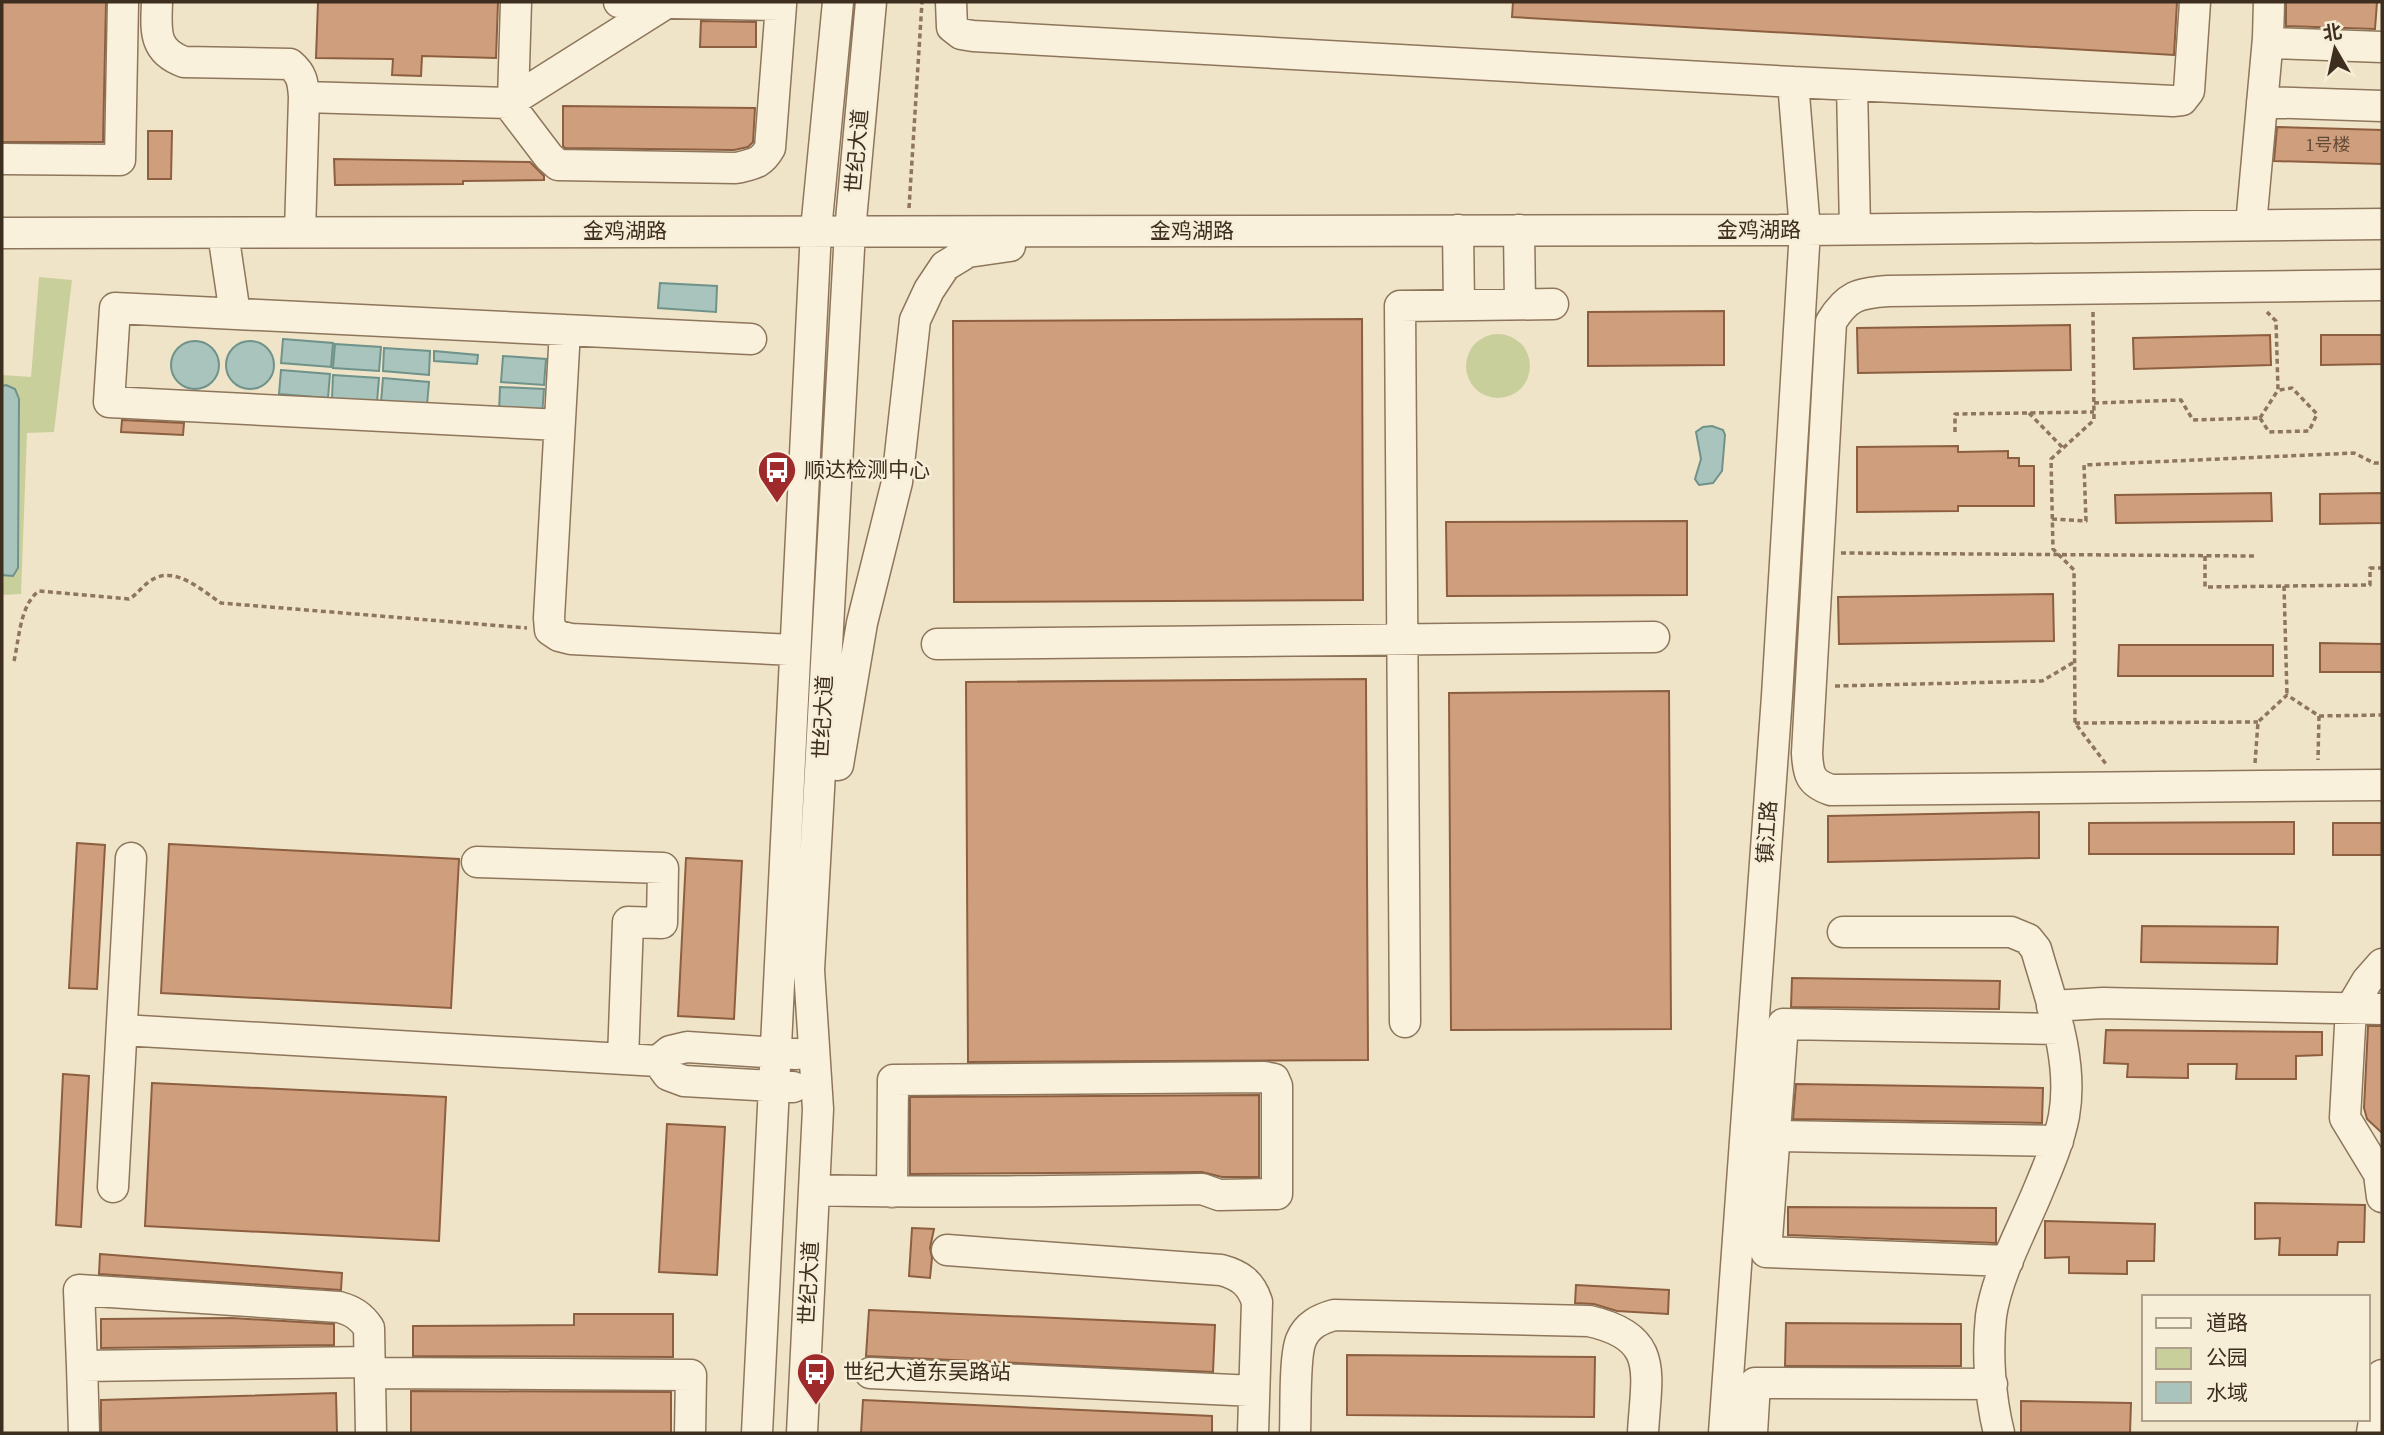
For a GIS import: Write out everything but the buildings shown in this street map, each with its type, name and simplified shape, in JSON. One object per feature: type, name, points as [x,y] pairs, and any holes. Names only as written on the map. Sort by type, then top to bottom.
[{"type":"street","points":[[2,159],[120,160],[123,2]]},
{"type":"street","points":[[157,2],[156,30],[159,41],[171,58],[184,62],[290,64],[297,70],[303,80],[304,97],[300,232]]},
{"type":"street","points":[[516,2],[511,101],[549,157],[558,165],[736,168],[764,159],[769,148],[781,4],[619,2]]},
{"type":"street","points":[[304,97],[511,101],[667,2]]},
{"type":"street","name":"世纪大道","points":[[757,1433],[816,230],[838,2]]},
{"type":"street","name":"世纪大道","points":[[802,1433],[814,1190],[816,1089],[809,970],[850,231],[871,2]]},
{"type":"street","points":[[951,2],[952,27],[961,34],[973,36],[2172,101],[2182,100],[2189,91],[2195,2]]},
{"type":"street","points":[[2251,225],[2270,2]]},
{"type":"street","points":[[2268,38],[2274,43],[2382,47]]},
{"type":"street","name":"镇江路","points":[[1724,1433],[1776,710],[1805,230],[1793,82]]},
{"type":"street","points":[[1852,85],[1855,229]]},
{"type":"street","points":[[2262,102],[2382,106]]},
{"type":"street","name":"金鸡湖路","points":[[2,233],[1805,230],[2382,225]]},
{"type":"street","points":[[1458,230],[1459,305]]},
{"type":"street","points":[[1519,230],[1520,304]]},
{"type":"street","points":[[809,970],[846,710],[862,623],[897,482],[915,320],[929,290],[945,266],[968,252],[1101,231]]},
{"type":"street","points":[[223,233],[236,314]]},
{"type":"street","points":[[2382,285],[1869,292],[1854,296],[1840,307],[1831,322],[1807,753],[1808,772],[1818,785],[1831,790],[2382,785]]},
{"type":"street","points":[[1405,1022],[1400,306],[1553,304]]},
{"type":"street","points":[[559,425],[109,402],[115,307],[751,339]]},
{"type":"street","points":[[565,330],[550,630],[571,639],[794,650]]},
{"type":"street","points":[[937,644],[1654,637]]},
{"type":"street","points":[[113,1187],[131,858]]},
{"type":"street","points":[[477,862],[663,869],[662,923],[628,922],[623,1059]]},
{"type":"street","points":[[1843,932],[2011,932],[2028,939],[2036,949],[2063,1043],[2066,1082],[2064,1114],[2058,1141],[2008,1261],[1991,1315],[1990,1360],[1995,1418],[1999,1433]]},
{"type":"street","points":[[2382,964],[2367,981],[2351,1008],[2345,1118],[2379,1174],[2382,1197]]},
{"type":"street","points":[[2008,1261],[1766,1252],[1783,1024],[2055,1018],[2103,1003],[2382,1009]]},
{"type":"street","points":[[122,1030],[658,1061],[670,1051],[687,1046],[814,1055]]},
{"type":"street","points":[[658,1061],[668,1074],[684,1081],[816,1089]]},
{"type":"street","points":[[814,1190],[892,1192],[1202,1189],[1219,1195],[1277,1194],[1277,1086],[1274,1079],[1264,1077],[893,1080],[892,1192]]},
{"type":"street","points":[[1774,1136],[2058,1141]]},
{"type":"street","points":[[947,1250],[1234,1273],[1244,1279],[1253,1290],[1256,1302],[1253,1433]]},
{"type":"street","points":[[84,1433],[79,1290],[339,1307],[351,1311],[363,1319],[369,1328],[371,1433]]},
{"type":"street","points":[[1295,1433],[1301,1341],[1309,1328],[1320,1319],[1334,1315],[1589,1321],[1611,1326],[1626,1334],[1639,1346],[1647,1367],[1643,1433]]},
{"type":"street","points":[[82,1366],[370,1368],[691,1375],[690,1433]]},
{"type":"street","points":[[870,1373],[1254,1391]]},
{"type":"street","points":[[2372,1433],[2382,1375]]},
{"type":"street","points":[[1752,1433],[1755,1382],[1992,1384]]},
{"type":"path","points":[[908,231],[922,2]]},
{"type":"path","points":[[2239,287],[2276,321],[2278,390],[2260,418]]},
{"type":"path","points":[[2093,289],[2094,419],[2051,459],[2053,549],[2074,570],[2076,723],[2123,788]]},
{"type":"path","points":[[2260,418],[2269,432],[2309,431],[2317,414],[2292,388],[2278,390]]},
{"type":"path","points":[[2094,403],[2181,400],[2193,420],[2260,418]]},
{"type":"path","points":[[1955,432],[1955,414],[2094,412]]},
{"type":"path","points":[[2029,413],[2063,448]]},
{"type":"path","points":[[2052,519],[2086,521],[2084,464],[2354,453],[2374,463],[2382,463]]},
{"type":"path","points":[[1818,553],[2254,556]]},
{"type":"path","points":[[2204,555],[2205,587],[2370,585],[2370,568],[2382,568]]},
{"type":"path","points":[[14,661],[26,608],[31,596],[39,591],[128,599],[137,595],[153,578],[165,576],[178,576],[221,603],[550,630]]},
{"type":"path","points":[[2076,723],[2258,722],[2287,695],[2284,586]]},
{"type":"path","points":[[1811,686],[2042,681],[2076,661]]},
{"type":"path","points":[[2287,695],[2319,716],[2382,715]]},
{"type":"path","points":[[2318,786],[2319,716]]},
{"type":"path","points":[[2254,786],[2258,722]]},
{"type":"green space","points":[[39,277],[72,280],[54,432],[27,433],[21,594],[2,595],[2,375],[31,377]]},
{"type":"green space","points":[[1498,334],[1510,336],[1521,343],[1528,354],[1528,378],[1521,389],[1510,396],[1498,398],[1486,396],[1475,389],[1468,378],[1466,366],[1468,354],[1475,343],[1486,336]]},
{"type":"water","points":[[660,283],[717,286],[716,312],[658,308]]},
{"type":"water","points":[[283,339],[333,343],[331,367],[281,363]]},
{"type":"water","points":[[195,341],[212,348],[219,365],[212,382],[195,389],[178,382],[171,365],[178,348]]},
{"type":"water","points":[[250,341],[259,342],[267,348],[273,356],[273,374],[267,382],[259,388],[250,389],[241,388],[233,382],[227,374],[226,365],[227,356],[233,348],[241,342]]},
{"type":"water","points":[[335,344],[381,347],[379,371],[333,368]]},
{"type":"water","points":[[384,348],[430,351],[429,375],[383,371]]},
{"type":"water","points":[[434,351],[478,355],[477,364],[434,361]]},
{"type":"water","points":[[503,356],[546,359],[544,385],[501,382]]},
{"type":"water","points":[[281,370],[330,374],[328,398],[279,394]]},
{"type":"water","points":[[333,375],[379,378],[377,402],[332,399]]},
{"type":"water","points":[[383,378],[429,382],[427,405],[381,402]]},
{"type":"water","points":[[2,386],[15,389],[19,399],[18,568],[13,576],[2,575]]},
{"type":"water","points":[[500,387],[544,389],[542,416],[499,413]]},
{"type":"water","points":[[1712,426],[1723,430],[1725,435],[1722,471],[1713,483],[1699,485],[1695,479],[1701,459],[1696,432],[1703,427]]},
{"type":"place","name":"顺达检测中心","points":[[777,504]]},
{"type":"place","name":"世纪大道东吴路站","points":[[816,1406]]}]
